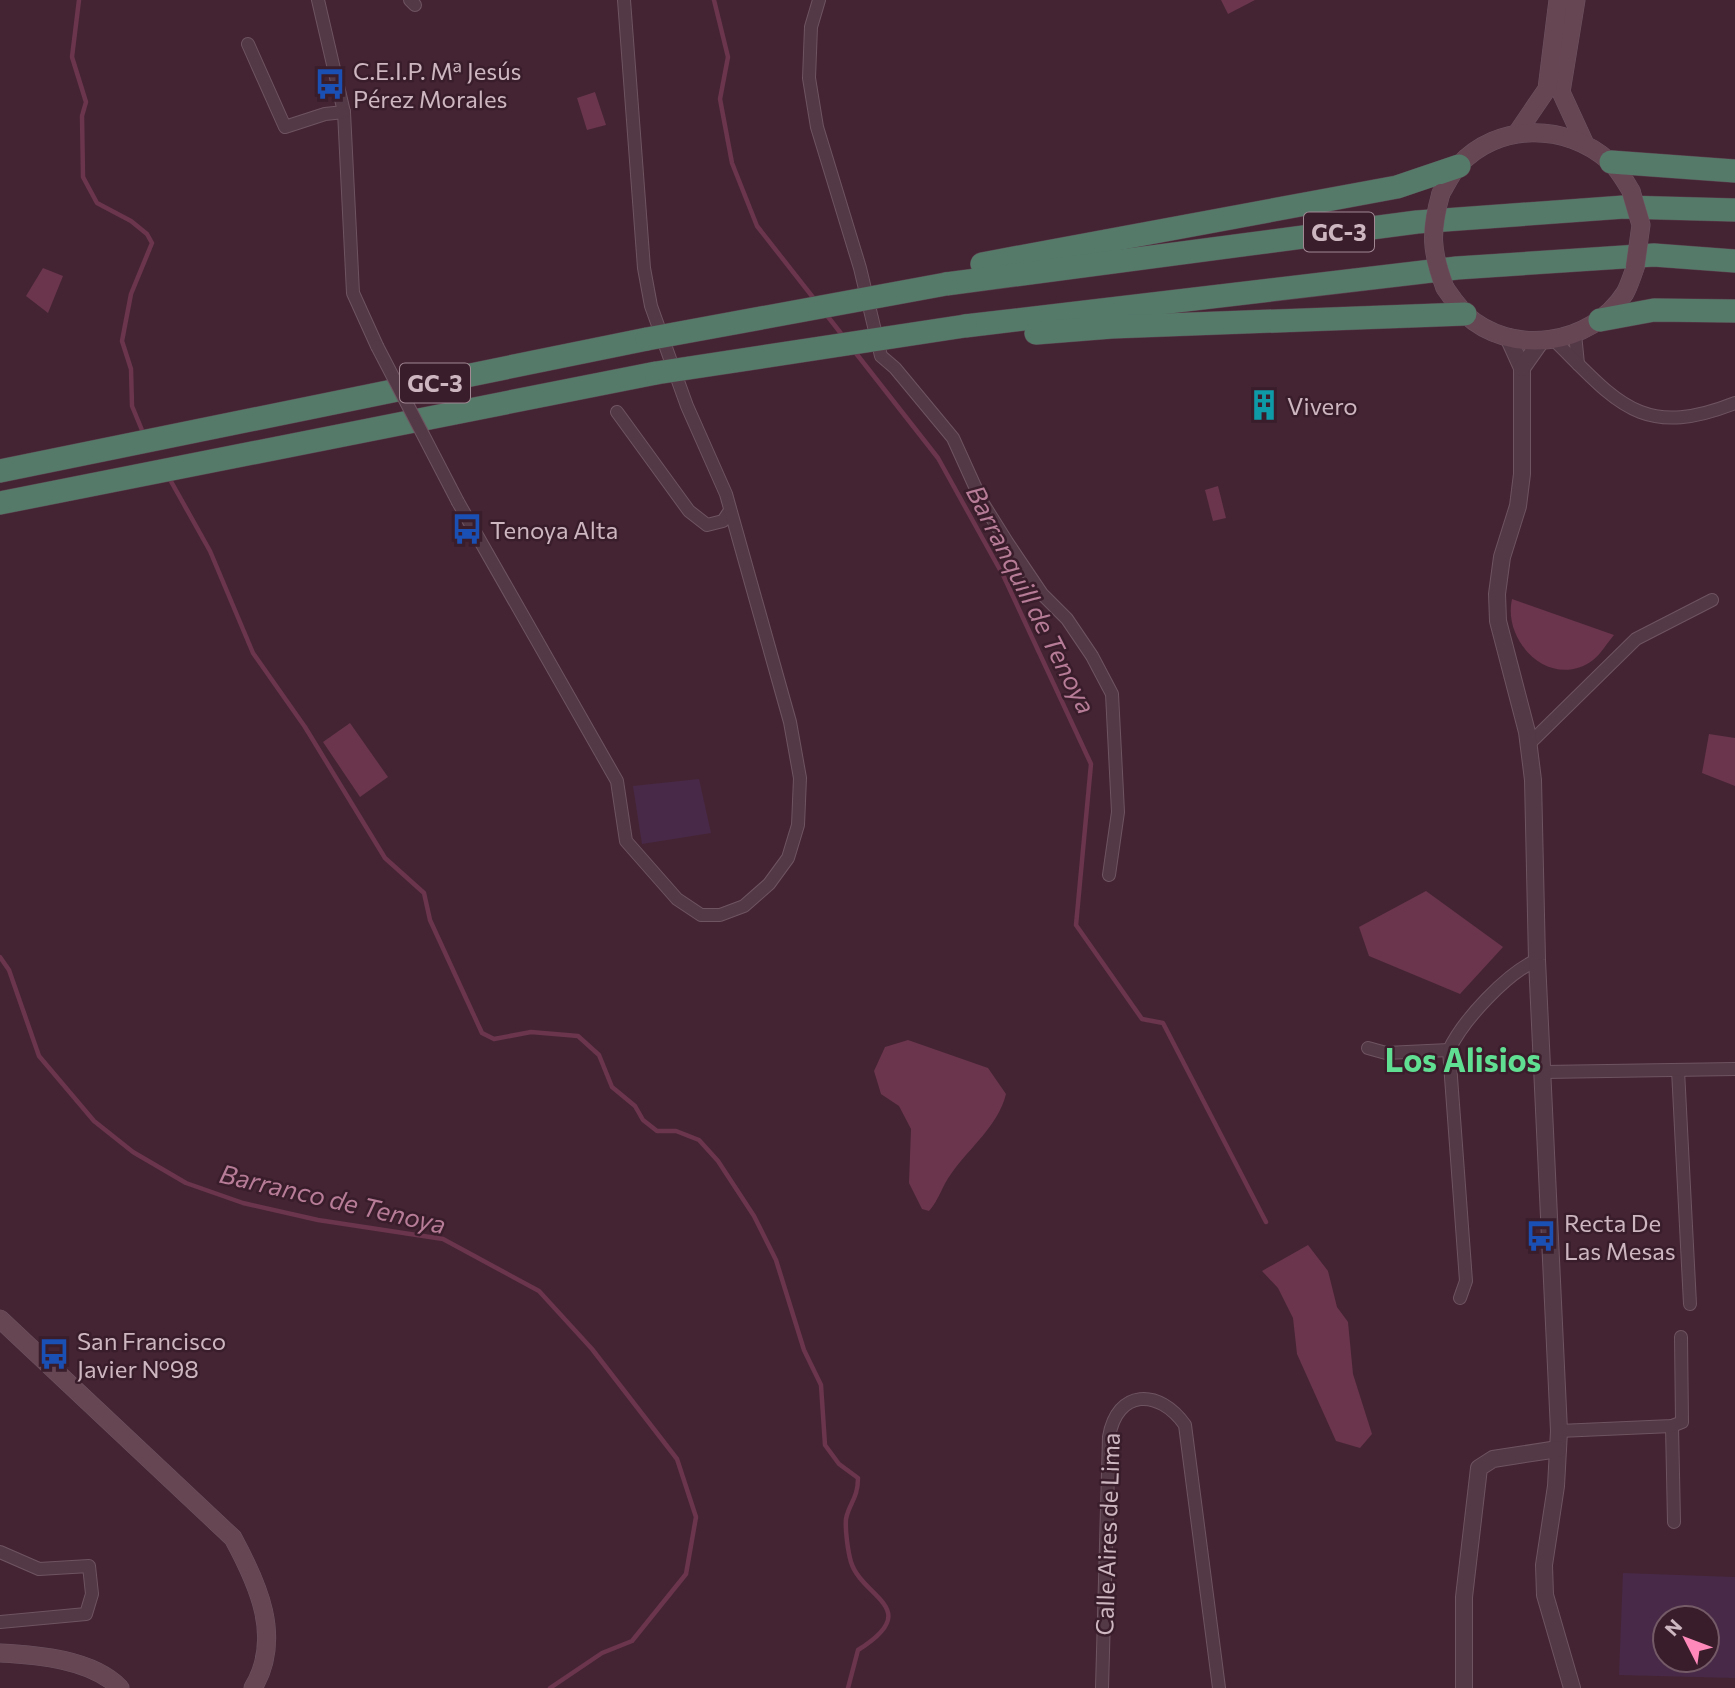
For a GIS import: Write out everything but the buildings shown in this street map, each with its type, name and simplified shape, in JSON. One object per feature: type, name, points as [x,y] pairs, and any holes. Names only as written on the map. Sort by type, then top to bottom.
[{"type":"highway","points":[[1611,162],[1735,171]]},
{"type":"highway","points":[[943,278],[1397,187],[1459,166]]},
{"type":"highway","name":"GC-3","points":[[0,471],[943,278],[1417,222],[1624,208],[1735,210]]},
{"type":"highway","name":"GC-3","points":[[0,503],[656,373],[769,357],[1457,268],[1654,255],[1735,261]]},
{"type":"highway","points":[[1600,320],[1654,310],[1735,311]]},
{"type":"highway","points":[[966,332],[1465,314]]},
{"type":"main road","points":[[1517,133],[1547,89],[1558,0]]},
{"type":"main road","points":[[1576,0],[1561,92],[1584,142]]},
{"type":"main road","points":[[1551,132],[1584,142],[1611,162],[1631,191],[1641,225],[1635,268],[1624,293],[1600,320],[1575,334],[1547,341],[1508,337],[1489,331],[1465,314],[1445,288],[1433,258],[1432,225],[1441,194],[1459,166],[1485,145],[1517,133],[1551,132]]},
{"type":"main road","points":[[0,1319],[233,1538],[254,1578],[268,1628],[262,1672],[253,1688]]},
{"type":"main road","points":[[0,1653],[31,1655],[80,1666],[120,1688]]},
{"type":"street","points":[[318,0],[344,112],[353,293],[377,346],[458,502],[617,781],[626,841],[677,899],[701,915],[720,915],[744,906],[769,884],[788,858],[799,825],[800,778],[790,722],[726,494],[687,405],[650,306],[644,268],[624,0]]},
{"type":"street","points":[[819,0],[811,27],[809,78],[817,128],[860,268],[881,356],[895,368],[953,438],[994,522],[1042,594],[1067,619],[1093,656],[1112,694],[1118,811],[1109,875]]},
{"type":"street","points":[[248,44],[285,127],[325,114],[344,112]]},
{"type":"street","points":[[1575,334],[1578,363]]},
{"type":"street","points":[[1508,337],[1522,368],[1522,474],[1518,506],[1502,557],[1497,594],[1503,649],[1529,744],[1533,780],[1537,960],[1559,1431],[1556,1486],[1545,1565],[1545,1595],[1572,1688]]},
{"type":"street","points":[[1522,368],[1547,341],[1578,363],[1614,399],[1636,411],[1663,419],[1697,415],[1735,403]]},
{"type":"street","points":[[617,412],[690,511],[707,525],[723,521],[729,512]]},
{"type":"street","points":[[1529,744],[1636,639],[1712,600]]},
{"type":"street","points":[[1460,1298],[1466,1281],[1449,1051],[1457,1032],[1521,967],[1537,960]]},
{"type":"street","points":[[1368,1048],[1385,1053],[1449,1051]]},
{"type":"street","points":[[1544,1072],[1735,1069]]},
{"type":"street","points":[[1678,1070],[1690,1304]]},
{"type":"street","points":[[1559,1431],[1672,1426],[1682,1422],[1681,1337]]},
{"type":"street","name":"Calle Aires de Lima","points":[[1102,1688],[1109,1437],[1112,1421],[1126,1405],[1143,1398],[1161,1401],[1175,1411],[1185,1425],[1219,1688]]},
{"type":"street","points":[[1672,1426],[1674,1522]]},
{"type":"street","points":[[1464,1688],[1464,1597],[1479,1468],[1493,1459],[1558,1449]]},
{"type":"street","points":[[0,1552],[39,1569],[89,1566],[92,1594],[86,1614],[0,1622]]},
{"type":"shaded area","points":[[1221,0],[1255,0],[1228,14]]},
{"type":"shaded area","points":[[595,92],[606,125],[587,130],[577,98]]},
{"type":"shaded area","points":[[43,268],[63,276],[48,313],[26,296]]},
{"type":"shaded area","points":[[1218,486],[1226,518],[1213,521],[1205,490]]},
{"type":"shaded area","points":[[1512,599],[1614,635],[1596,658],[1577,668],[1562,670],[1547,666],[1533,658],[1522,646],[1511,616]]},
{"type":"shaded area","points":[[350,723],[388,777],[360,797],[323,742]]},
{"type":"shaded area","points":[[1709,734],[1735,738],[1735,786],[1702,773]]},
{"type":"shaded area","points":[[699,779],[711,833],[642,844],[633,786]]},
{"type":"shaded area","points":[[1426,891],[1503,947],[1460,994],[1369,956],[1359,927]]},
{"type":"shaded area","points":[[908,1040],[988,1068],[1006,1094],[997,1116],[951,1174],[929,1211],[922,1209],[909,1183],[911,1129],[899,1106],[881,1094],[874,1071],[885,1047]]},
{"type":"shaded area","points":[[1308,1245],[1328,1271],[1337,1307],[1348,1322],[1353,1374],[1372,1434],[1360,1448],[1336,1441],[1297,1354],[1293,1318],[1278,1288],[1262,1271]]},
{"type":"shaded area","points":[[1623,1573],[1735,1577],[1735,1678],[1619,1675]]},
{"type":"waterway","points":[[79,0],[72,57],[86,102],[82,116],[83,177],[97,203],[131,221],[147,234],[152,243],[131,294],[122,341],[131,369],[132,406],[144,435]]},
{"type":"waterway","name":"Barranquill de Tenoya","points":[[714,0],[728,57],[720,99],[732,163],[757,226],[815,300]]},
{"type":"waterway","name":"Barranquill de Tenoya","points":[[825,313],[843,336]]},
{"type":"waterway","name":"Barranquill de Tenoya","points":[[855,352],[938,458],[1004,577],[1091,764],[1076,925],[1142,1019],[1163,1023],[1266,1222]]},
{"type":"waterway","points":[[168,476],[210,551],[253,653],[305,727],[385,858],[424,893],[430,920],[482,1033],[494,1039],[531,1032],[578,1036],[599,1055],[612,1087],[635,1106],[643,1120],[657,1131],[676,1131],[699,1140],[718,1161],[754,1216],[776,1260],[804,1350],[821,1385],[825,1445],[839,1464],[858,1478],[857,1491],[846,1519],[851,1562],[857,1574],[884,1604],[888,1613],[887,1624],[877,1636],[858,1650],[848,1688]]},
{"type":"waterway","name":"Barranco de Tenoya","points":[[0,957],[9,970],[39,1056],[94,1121],[133,1152],[186,1183],[243,1203],[318,1220],[443,1239],[539,1291],[592,1349],[677,1459],[696,1517],[686,1574],[632,1641],[602,1653],[550,1688]]},
{"type":"place","name":"C.E.I.P. Mª Jesús Pérez Morales","points":[[330,84]]},
{"type":"place","name":"Vivero","points":[[1264,405]]},
{"type":"place","name":"Tenoya Alta","points":[[467,529]]},
{"type":"place","name":"Recta De Las Mesas","points":[[1541,1236]]},
{"type":"place","name":"San Francisco Javier Nº98","points":[[54,1354]]},
{"type":"district","name":"Los Alisios","points":[[1463,1059]]}]
